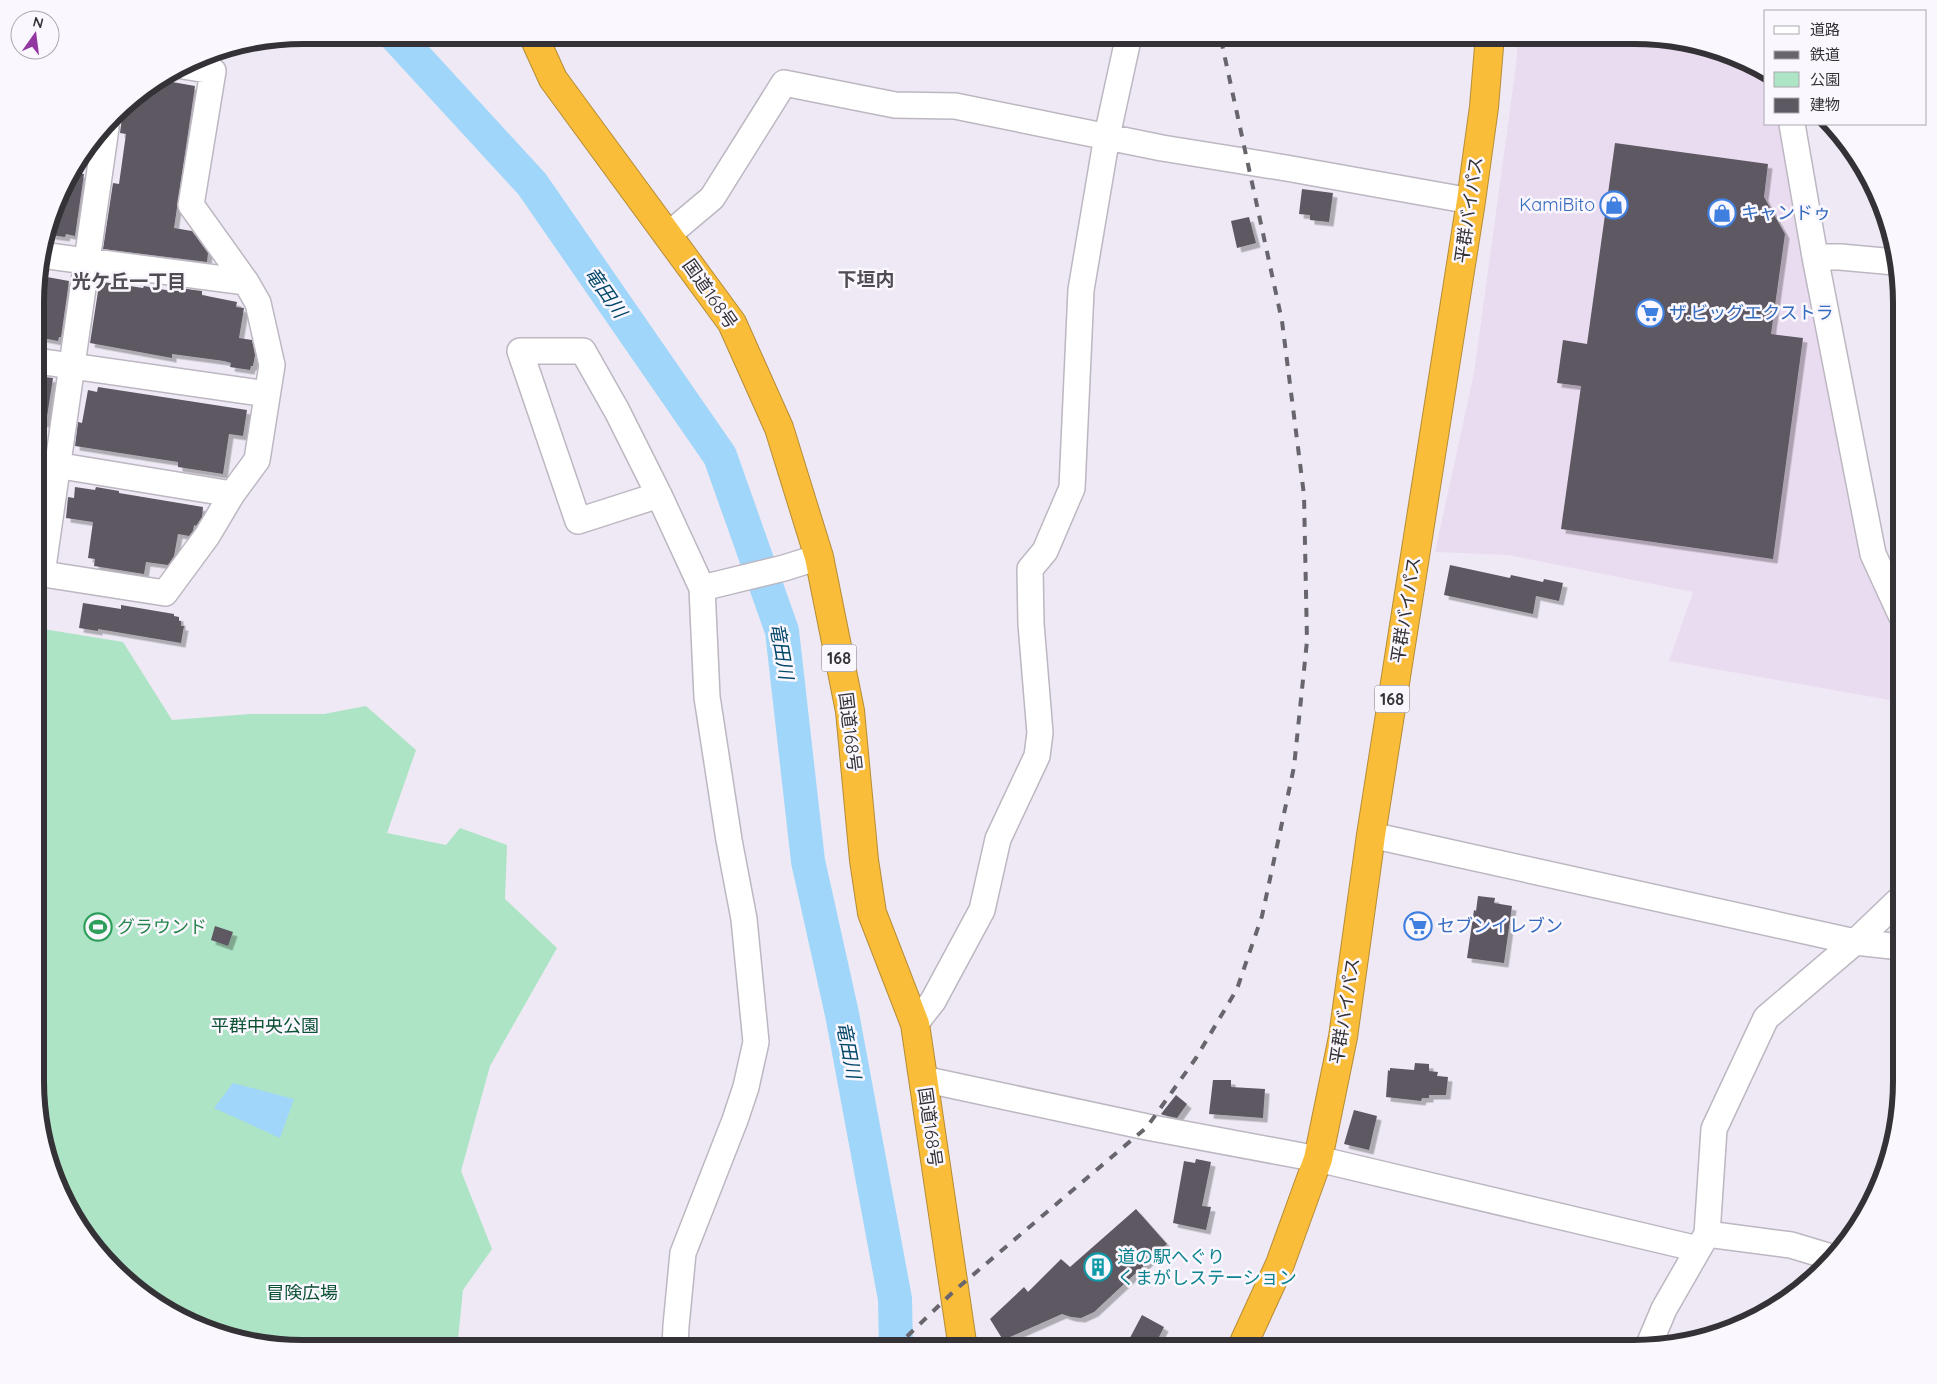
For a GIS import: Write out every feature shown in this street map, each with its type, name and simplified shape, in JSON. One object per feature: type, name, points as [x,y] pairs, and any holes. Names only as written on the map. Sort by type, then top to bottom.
[{"type":"highway","name":"国道168号","points":[[537,44],[553,79],[732,323],[779,428],[819,557],[850,711],[864,860],[872,913],[915,1024],[962,1340]]},
{"type":"highway","name":"平群バイパス","points":[[1245,1340],[1280,1264],[1318,1158],[1343,1036],[1371,834],[1471,201],[1484,107],[1489,44]]},
{"type":"street","points":[[915,1024],[933,1001],[982,910],[998,839],[1036,756],[1040,734],[1031,624],[1030,569],[1045,552],[1072,488],[1081,290],[1107,136],[1127,44]]},
{"type":"street","points":[[44,575],[165,593],[207,536],[232,494],[257,460],[272,365],[258,303],[246,282],[191,204],[213,71],[193,68]]},
{"type":"street","points":[[668,235],[712,198],[784,83],[895,105],[955,106],[1162,148],[1471,201]]},
{"type":"street","points":[[1792,125],[1815,257],[1873,554],[1893,596]]},
{"type":"street","points":[[44,511],[47,464],[72,366],[88,262],[92,159],[100,142]]},
{"type":"street","points":[[48,256],[246,282]]},
{"type":"street","points":[[1815,257],[1840,257],[1890,262]]},
{"type":"street","points":[[660,495],[578,521],[520,351],[583,351],[617,411],[660,495],[702,588],[707,697],[744,919],[756,1042],[746,1087],[735,1120],[684,1253],[676,1340]]},
{"type":"street","points":[[44,362],[267,394]]},
{"type":"street","points":[[47,464],[232,494]]},
{"type":"street","points":[[702,588],[735,578],[784,568],[819,557]]},
{"type":"street","points":[[1371,834],[1855,942],[1893,945]]},
{"type":"street","points":[[1651,1340],[1664,1309],[1702,1242],[1714,1129],[1766,1018],[1855,942],[1893,906]]},
{"type":"street","points":[[923,1079],[1138,1125],[1318,1158],[1702,1242],[1791,1245],[1826,1255]]},
{"type":"shaded area","name":"ザ.ビッグエクストラ","points":[[1517,44],[1651,44],[1701,53],[1733,63],[1764,78],[1764,125],[1784,126],[1852,513],[1880,588],[1893,613],[1893,701],[1669,661],[1693,592],[1508,555],[1435,552],[1474,373],[1517,56]]},
{"type":"green space","name":"平群中央公園","points":[[44,629],[123,642],[172,720],[250,714],[324,714],[366,706],[416,750],[387,833],[446,845],[460,828],[507,845],[505,899],[557,948],[490,1066],[461,1171],[492,1249],[463,1290],[458,1340],[286,1340],[252,1335],[204,1321],[159,1297],[132,1276],[108,1252],[78,1211],[63,1180],[53,1148],[44,1098]]},
{"type":"water","points":[[233,1083],[294,1099],[280,1138],[214,1108]]},
{"type":"building","points":[[168,81],[195,86],[174,228],[192,231],[208,253],[207,262],[103,249],[113,183],[119,184],[126,134],[120,133],[122,118],[145,97]]},
{"type":"building","points":[[1615,143],[1768,164],[1764,197],[1785,234],[1771,334],[1803,338],[1773,559],[1561,529],[1581,386],[1557,383],[1563,340],[1587,344]]},
{"type":"building","points":[[78,173],[84,174],[75,236],[66,234],[65,237],[53,235],[70,188]]},
{"type":"building","points":[[1302,189],[1333,193],[1329,222],[1310,220],[1310,215],[1299,214]]},
{"type":"building","points":[[1249,217],[1256,243],[1237,248],[1231,221]]},
{"type":"building","points":[[47,277],[69,281],[61,337],[59,337],[58,341],[44,338],[44,286]]},
{"type":"building","points":[[103,282],[171,291],[172,287],[202,291],[202,295],[237,302],[236,307],[244,308],[239,338],[252,340],[255,355],[253,366],[251,366],[250,370],[230,367],[231,363],[224,361],[172,354],[172,358],[90,343],[99,285],[103,286]]},
{"type":"building","points":[[44,377],[53,378],[46,423],[44,423]]},
{"type":"building","points":[[98,387],[247,410],[243,436],[229,434],[223,474],[178,467],[178,462],[75,446],[78,422],[82,423],[88,390],[97,392]]},
{"type":"building","points":[[75,487],[95,490],[96,487],[119,491],[119,493],[203,507],[202,517],[196,526],[194,525],[193,531],[189,536],[178,534],[174,556],[168,565],[146,562],[144,574],[94,566],[95,559],[88,558],[93,522],[66,518],[68,497],[74,498]]},
{"type":"building","points":[[1450,565],[1510,578],[1511,575],[1543,582],[1544,579],[1563,583],[1559,601],[1536,596],[1533,614],[1444,595]]},
{"type":"building","points":[[83,603],[121,609],[121,605],[174,614],[174,616],[179,617],[181,626],[184,626],[181,643],[98,629],[98,631],[79,628]]},
{"type":"building","points":[[1478,896],[1495,898],[1494,903],[1512,906],[1504,963],[1467,958]]},
{"type":"building","points":[[215,926],[233,932],[228,946],[211,940]]},
{"type":"building","points":[[1415,1063],[1429,1064],[1429,1071],[1438,1072],[1437,1076],[1448,1077],[1446,1095],[1429,1095],[1429,1098],[1422,1098],[1421,1101],[1386,1097],[1388,1070],[1390,1071],[1390,1068],[1414,1070]]},
{"type":"building","points":[[1213,1080],[1231,1080],[1231,1087],[1265,1089],[1263,1118],[1209,1114]]},
{"type":"building","points":[[1176,1095],[1187,1104],[1177,1118],[1161,1114]]},
{"type":"building","points":[[1354,1110],[1377,1116],[1369,1150],[1344,1144]]},
{"type":"building","points":[[1196,1159],[1211,1162],[1202,1206],[1211,1207],[1206,1230],[1173,1223],[1184,1161],[1195,1163]]},
{"type":"building","name":"道の駅へぐり くまがしステーション","points":[[1136,1209],[1167,1244],[1094,1312],[1081,1318],[1062,1314],[1003,1340],[990,1319],[1024,1287],[1028,1292],[1061,1259],[1070,1267]]},
{"type":"building","points":[[1142,1315],[1164,1327],[1158,1340],[1129,1340]]},
{"type":"waterway","name":"竜田川","points":[[403,44],[532,184],[720,456],[782,631],[808,861],[842,1014],[895,1299],[896,1340]]},
{"type":"railway","points":[[903,1340],[954,1291],[1147,1127],[1196,1058],[1237,989],[1262,916],[1294,767],[1307,641],[1304,495],[1282,321],[1222,44]]},
{"type":"place","name":"KamiBito","points":[[1614,205]]},
{"type":"place","name":"キャンドゥ","points":[[1722,213]]},
{"type":"place","name":"ザ.ビッグエクストラ","points":[[1650,313]]},
{"type":"place","name":"セブンイレブン","points":[[1418,926]]},
{"type":"place","name":"グラウンド","points":[[98,927]]},
{"type":"place","name":"道の駅へぐり くまがしステーション","points":[[1098,1267]]},
{"type":"district","name":"下垣内","points":[[866,279]]},
{"type":"district","name":"光ケ丘一丁目","points":[[129,281]]},
{"type":"park label","name":"冒険広場","points":[[302,1293]]}]
